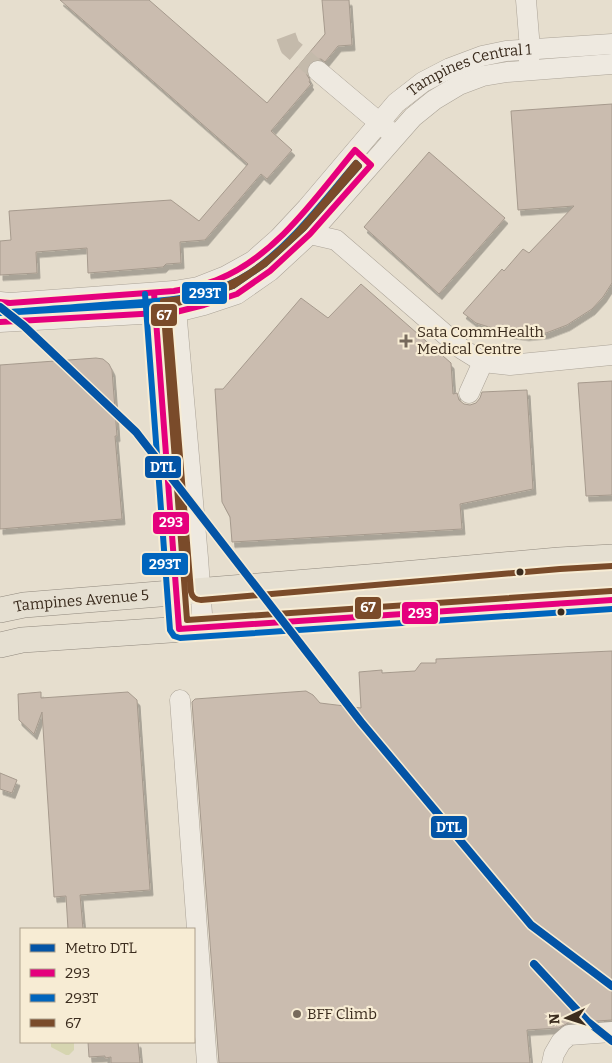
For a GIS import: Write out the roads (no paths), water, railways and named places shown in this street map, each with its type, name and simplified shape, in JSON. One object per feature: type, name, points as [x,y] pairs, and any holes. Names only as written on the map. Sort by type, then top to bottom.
[{"type":"main road","name":"Tampines Avenue 5","points":[[0,610],[24,605],[612,557]]},
{"type":"main road","points":[[0,645],[22,640],[612,600]]},
{"type":"street","points":[[525,70],[530,61],[526,0]]},
{"type":"street","name":"Tampines Central 1","points":[[0,302],[10,303],[174,291],[198,287],[226,276],[252,261],[279,238],[307,208],[396,103],[424,82],[450,68],[482,56],[530,49],[612,44]]},
{"type":"street","name":"Tampines Central 1","points":[[0,322],[176,312],[204,306],[237,294],[270,271],[310,234],[413,117],[434,100],[459,85],[483,76],[525,70],[612,64]]},
{"type":"street","points":[[318,71],[396,136]]},
{"type":"street","points":[[355,150],[371,165]]},
{"type":"street","points":[[310,234],[336,240],[462,349],[483,362],[510,365],[612,356]]},
{"type":"street","points":[[174,291],[188,592]]},
{"type":"street","points":[[154,293],[191,629]]},
{"type":"street","points":[[469,393],[483,362]]},
{"type":"street","points":[[180,700],[207,1063]]},
{"type":"street","points":[[552,1063],[554,1054],[561,1042],[569,1035],[612,1032]]},
{"type":"tunnel","points":[[286,36],[290,47],[318,71]]},
{"type":"metro line","name":"DTL","points":[[0,307],[24,326],[136,432],[361,722],[531,925],[612,986]]},
{"type":"metro line","name":"DTL","points":[[534,964],[587,1021],[612,1041]]},
{"type":"place","name":"Sata CommHealth Medical Centre","points":[[406,341]]},
{"type":"place","name":"BFF Climb","points":[[297,1014]]}]
